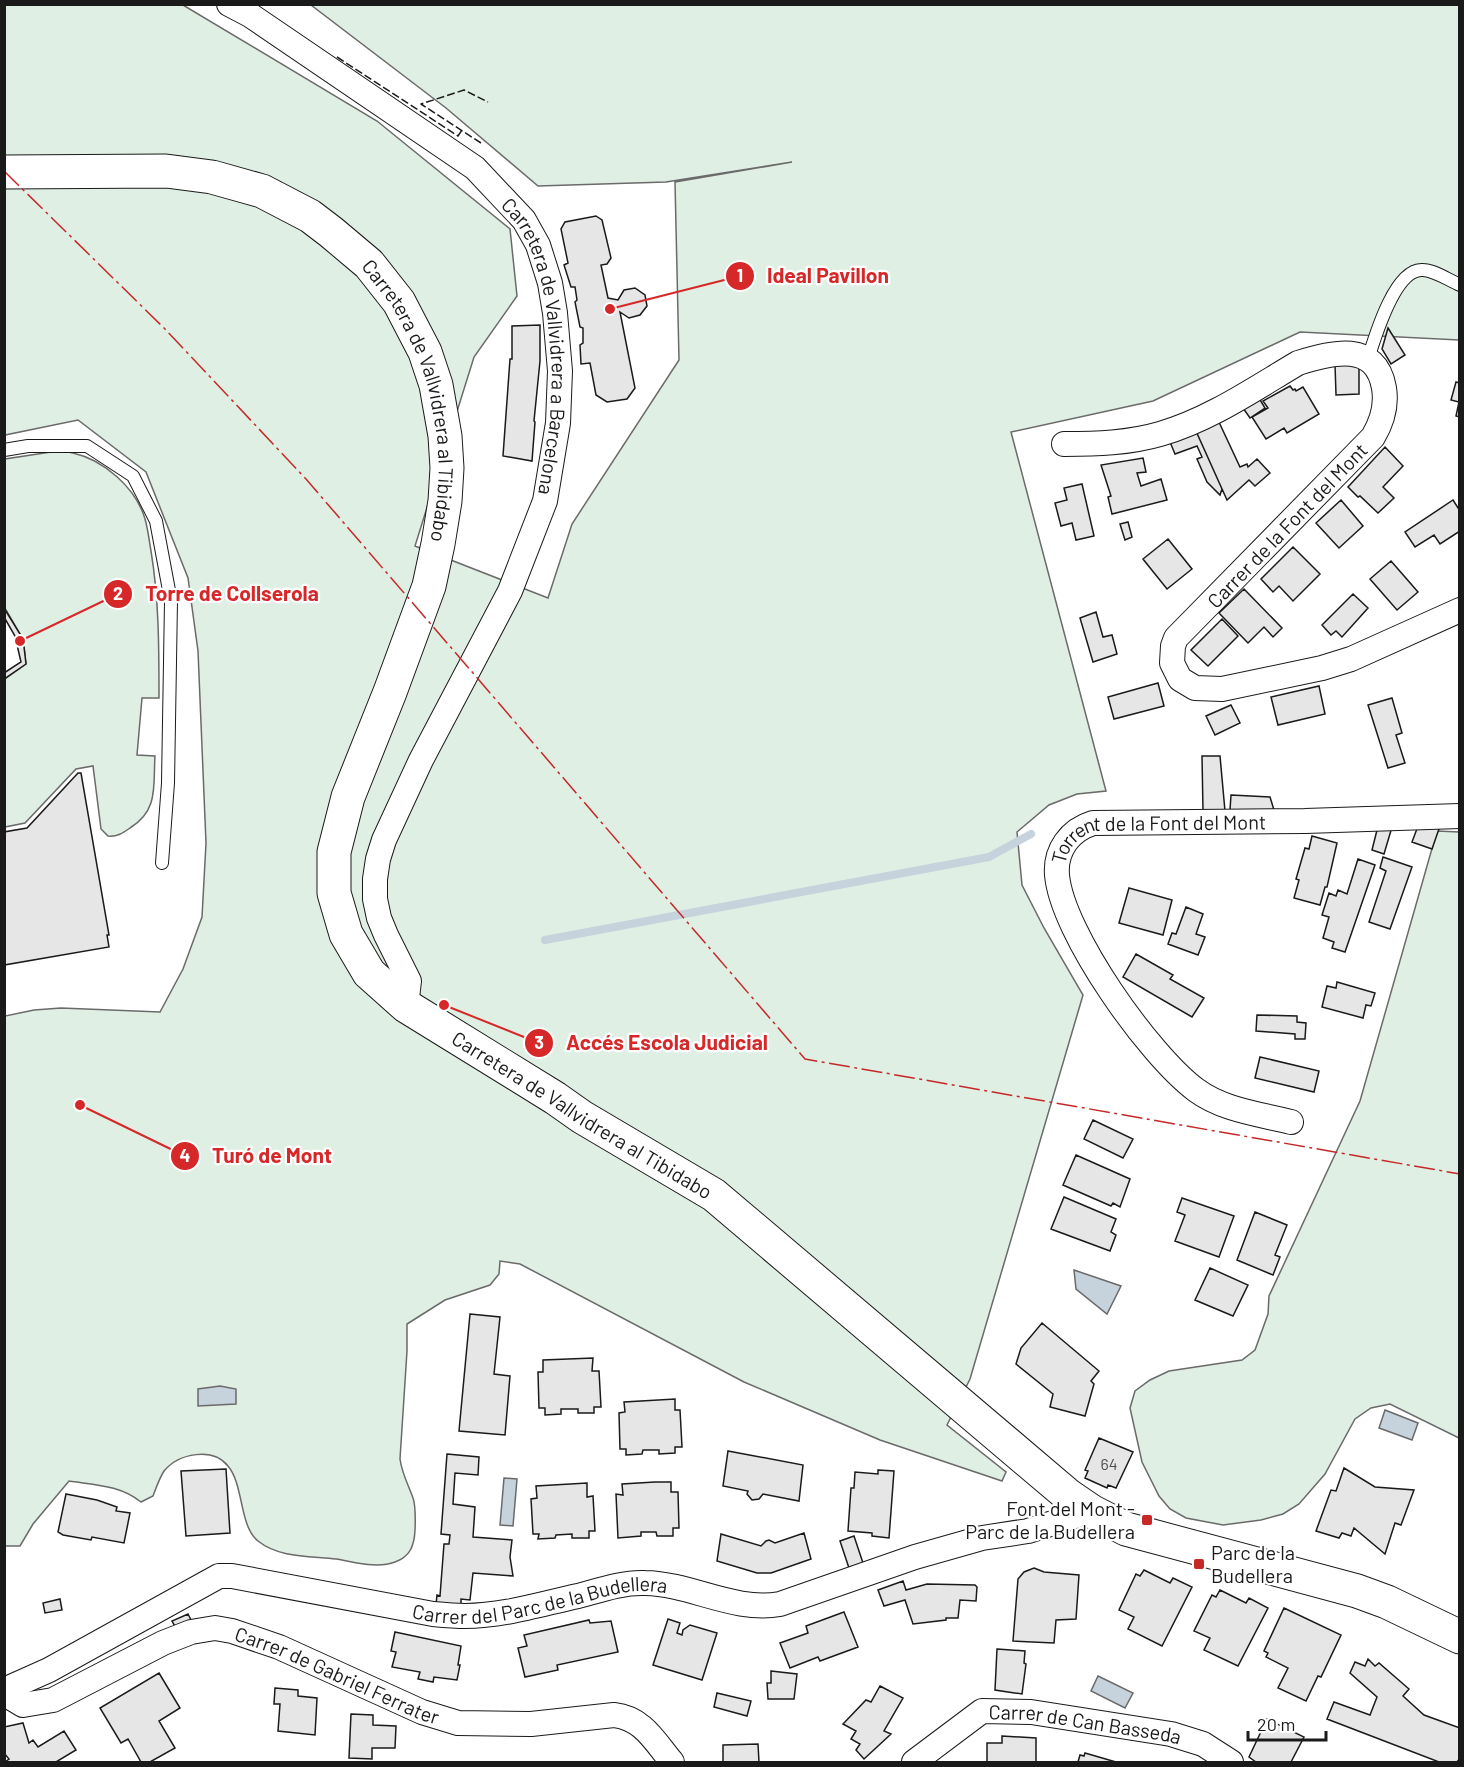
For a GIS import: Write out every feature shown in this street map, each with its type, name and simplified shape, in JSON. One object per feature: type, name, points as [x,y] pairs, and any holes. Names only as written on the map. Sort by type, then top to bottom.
[{"type":"street","name":"Carretera de Vallvidrera a Barcelona","points":[[229,4],[260,22],[475,168],[524,220],[538,245],[550,283],[559,342],[560,371],[558,423],[545,501],[510,591],[422,760],[384,840],[378,859],[375,899],[386,935],[409,981],[406,1006]]},
{"type":"street","name":"Carretera de Vallvidrera al Tibidabo","points":[[4,172],[166,171],[212,177],[262,190],[310,216],[369,264],[399,302],[420,342],[436,385],[445,436],[447,468],[445,501],[438,544],[429,586],[348,797],[333,852],[334,893],[346,934],[369,973],[406,1006],[582,1117],[714,1195],[1003,1442],[1091,1511],[1126,1529],[1357,1591],[1387,1602],[1460,1637]]},
{"type":"street","points":[[1064,444],[1112,442],[1158,434],[1195,421],[1298,363],[1313,358],[1342,353],[1368,359]]},
{"type":"street","name":"Carrer de la Font del Mont","points":[[1368,359],[1380,372],[1385,393],[1383,417],[1373,437],[1176,638],[1171,654],[1175,671],[1180,679],[1196,688],[1221,689],[1322,668],[1384,646],[1460,610]]},
{"type":"street","name":"Torrent de la Font del Mont","points":[[1291,1122],[1213,1102],[1172,1070],[1151,1045],[1108,986],[1065,908],[1057,873],[1059,853],[1065,842],[1082,826],[1093,823],[1305,821],[1460,816]]},
{"type":"street","name":"Carrer del Parc de la Budellera","points":[[6,1689],[49,1670],[219,1576],[232,1576],[433,1614],[466,1616],[522,1609],[641,1582],[668,1585],[720,1600],[761,1607],[780,1604],[915,1557],[982,1538],[1028,1531],[1091,1511]]},
{"type":"street","name":"Carrer de Gabriel Ferrater","points":[[6,1689],[13,1699],[23,1705],[53,1700],[163,1643],[191,1632],[215,1628],[232,1631],[279,1647],[422,1712],[458,1723],[531,1724],[624,1716],[641,1724],[672,1762]]},
{"type":"street","name":"Carrer de Can Basseda","points":[[914,1762],[982,1710],[1031,1712],[1171,1734],[1203,1744],[1231,1762]]},
{"type":"lane","points":[[1368,359],[1381,320],[1399,285],[1411,272],[1427,270],[1460,285]]},
{"type":"lane","points":[[4,450],[28,446],[87,446],[133,476],[156,521],[171,601],[168,783],[162,862]]},
{"type":"green space","points":[[5,5],[183,5],[377,121],[510,229],[517,296],[474,357],[415,546],[548,598],[572,524],[679,360],[675,182],[792,162],[666,182],[538,186],[446,108],[311,5],[1459,5],[1459,340],[1300,332],[1153,401],[1011,432],[1106,791],[1077,794],[1049,805],[1017,832],[1022,885],[1083,995],[970,1379],[947,1425],[1006,1472],[1002,1481],[880,1440],[744,1382],[520,1264],[500,1261],[499,1274],[490,1285],[445,1300],[407,1324],[400,1459],[414,1502],[415,1527],[412,1546],[401,1559],[381,1565],[366,1564],[295,1555],[266,1547],[252,1534],[248,1526],[237,1484],[228,1466],[222,1460],[205,1454],[187,1456],[170,1465],[162,1474],[153,1496],[141,1502],[116,1489],[69,1481],[33,1524],[20,1546],[5,1546],[5,1016],[34,1010],[61,1008],[160,1012],[183,969],[202,917],[206,843],[198,651],[188,578],[146,472],[78,420],[5,435]]},
{"type":"green space","points":[[51,452],[68,452],[85,457],[107,469],[126,486],[141,508],[145,519],[154,569],[159,642],[159,698],[142,698],[137,755],[155,756],[153,796],[146,813],[139,821],[114,836],[108,836],[101,829],[93,766],[76,769],[25,823],[5,827],[5,679],[26,664],[20,634],[5,608],[5,459]]},
{"type":"green space","points":[[1437,831],[1459,832],[1459,1438],[1390,1404],[1371,1408],[1355,1419],[1325,1474],[1299,1504],[1283,1514],[1261,1520],[1223,1525],[1186,1518],[1170,1509],[1159,1496],[1142,1462],[1130,1408],[1135,1391],[1150,1380],[1169,1371],[1242,1360],[1255,1350],[1268,1314],[1269,1296],[1360,1101]]},
{"type":"shaded area","points":[[1074,1270],[1121,1286],[1107,1314],[1076,1289]]},
{"type":"shaded area","points":[[220,1386],[236,1389],[236,1404],[198,1406],[198,1389]]},
{"type":"shaded area","points":[[1385,1410],[1418,1423],[1412,1440],[1379,1428]]},
{"type":"shaded area","points":[[504,1478],[517,1479],[513,1526],[500,1525]]},
{"type":"shaded area","points":[[1098,1676],[1133,1693],[1125,1708],[1091,1691]]},
{"type":"building","points":[[596,216],[602,220],[611,258],[607,264],[601,265],[608,298],[618,300],[624,290],[635,288],[645,295],[647,306],[640,315],[629,318],[620,312],[635,388],[627,399],[607,402],[596,395],[590,363],[581,364],[580,345],[583,343],[583,328],[580,327],[575,302],[577,300],[575,287],[571,287],[564,265],[568,263],[561,229],[565,222]]},
{"type":"building","points":[[540,325],[540,361],[532,461],[503,456],[510,359],[512,359],[512,326]]},
{"type":"building","points":[[1388,328],[1405,355],[1391,364],[1382,349]]},
{"type":"building","points":[[1335,364],[1359,366],[1359,394],[1336,395]]},
{"type":"building","points":[[1456,382],[1460,383],[1460,417],[1456,416],[1459,402],[1451,400]]},
{"type":"building","points":[[1290,386],[1296,391],[1303,387],[1319,414],[1287,433],[1284,428],[1266,439],[1252,417],[1268,408],[1263,401]]},
{"type":"building","points":[[1259,398],[1265,408],[1250,418],[1243,408]]},
{"type":"building","points":[[1218,420],[1240,467],[1247,464],[1248,467],[1257,459],[1270,473],[1255,486],[1249,480],[1227,500],[1196,431]]},
{"type":"building","points":[[1196,431],[1222,489],[1220,495],[1207,482],[1197,459],[1202,457],[1197,446],[1175,454],[1170,442]]},
{"type":"building","points":[[1385,447],[1403,466],[1383,487],[1394,498],[1378,513],[1348,487]]},
{"type":"building","points":[[1143,458],[1146,472],[1137,473],[1141,486],[1161,479],[1167,500],[1112,514],[1108,497],[1111,496],[1101,465]]},
{"type":"building","points":[[1082,484],[1094,536],[1076,540],[1072,523],[1061,526],[1055,503],[1067,500],[1064,488]]},
{"type":"building","points":[[1341,500],[1363,526],[1339,548],[1316,523]]},
{"type":"building","points":[[1453,500],[1460,511],[1460,531],[1440,544],[1434,535],[1415,547],[1405,532]]},
{"type":"building","points":[[1128,522],[1132,537],[1125,540],[1120,524]]},
{"type":"building","points":[[1168,539],[1192,569],[1167,589],[1143,559]]},
{"type":"building","points":[[1293,547],[1320,574],[1293,601],[1279,586],[1273,592],[1261,579]]},
{"type":"building","points":[[1391,561],[1418,592],[1397,610],[1370,579]]},
{"type":"building","points":[[1244,589],[1282,628],[1273,637],[1264,627],[1248,643],[1219,613]]},
{"type":"building","points":[[1353,594],[1368,608],[1342,637],[1336,631],[1331,635],[1322,625]]},
{"type":"building","points":[[4,608],[20,634],[26,664],[4,679],[4,673],[21,662],[15,636],[4,617]]},
{"type":"building","points":[[1096,612],[1103,637],[1112,635],[1117,654],[1093,662],[1080,618]]},
{"type":"building","points":[[1222,619],[1238,636],[1208,666],[1191,650]]},
{"type":"building","points":[[1158,683],[1164,706],[1114,719],[1108,697]]},
{"type":"building","points":[[1319,686],[1325,714],[1278,725],[1271,697]]},
{"type":"building","points":[[1392,698],[1402,733],[1396,735],[1405,763],[1388,768],[1368,705]]},
{"type":"building","points":[[1231,705],[1240,723],[1215,735],[1206,716]]},
{"type":"building","points":[[1202,756],[1220,756],[1225,811],[1203,811]]},
{"type":"building","points":[[78,773],[81,773],[109,935],[107,935],[109,947],[4,965],[4,832],[27,828]]},
{"type":"building","points":[[1231,795],[1270,797],[1274,810],[1230,810]]},
{"type":"building","points":[[1418,826],[1440,826],[1432,849],[1412,842]]},
{"type":"building","points":[[1392,827],[1384,854],[1372,850],[1377,830]]},
{"type":"building","points":[[1312,836],[1337,843],[1327,887],[1325,887],[1320,905],[1294,898],[1299,880],[1296,879],[1305,848],[1309,849]]},
{"type":"building","points":[[1383,857],[1412,867],[1390,929],[1369,922],[1386,871],[1380,868]]},
{"type":"building","points":[[1358,859],[1375,865],[1345,952],[1332,948],[1334,942],[1323,938],[1329,917],[1322,915],[1329,893],[1336,896],[1338,890],[1347,894]]},
{"type":"building","points":[[1129,888],[1172,900],[1163,935],[1119,923]]},
{"type":"building","points":[[1186,907],[1203,914],[1196,934],[1205,937],[1198,955],[1168,944],[1172,933],[1176,934]]},
{"type":"building","points":[[1136,954],[1173,975],[1170,979],[1204,998],[1192,1017],[1123,977]]},
{"type":"building","points":[[1337,982],[1375,993],[1371,1006],[1366,1005],[1363,1018],[1322,1007],[1327,986],[1336,988]]},
{"type":"building","points":[[1257,1015],[1297,1016],[1297,1022],[1306,1023],[1305,1039],[1295,1039],[1295,1034],[1256,1031]]},
{"type":"building","points":[[1260,1057],[1319,1071],[1314,1092],[1255,1078]]},
{"type":"building","points":[[1093,1120],[1133,1139],[1123,1158],[1084,1139]]},
{"type":"building","points":[[1076,1155],[1130,1179],[1120,1207],[1113,1203],[1111,1206],[1063,1185]]},
{"type":"building","points":[[1064,1197],[1116,1219],[1111,1232],[1116,1235],[1110,1251],[1051,1229]]},
{"type":"building","points":[[1182,1198],[1234,1216],[1219,1257],[1175,1241],[1185,1215],[1177,1212]]},
{"type":"building","points":[[1255,1212],[1287,1225],[1275,1255],[1280,1257],[1273,1275],[1237,1260]]},
{"type":"building","points":[[1210,1268],[1248,1285],[1233,1316],[1195,1300]]},
{"type":"building","points":[[470,1314],[500,1317],[494,1374],[510,1376],[505,1435],[459,1431]]},
{"type":"building","points":[[1042,1323],[1099,1371],[1091,1381],[1094,1384],[1085,1416],[1050,1407],[1053,1394],[1016,1364],[1021,1348]]},
{"type":"building","points":[[593,1358],[592,1371],[599,1371],[601,1407],[594,1407],[594,1413],[578,1413],[578,1409],[561,1409],[561,1414],[545,1415],[545,1408],[539,1408],[538,1372],[543,1372],[543,1360]]},
{"type":"building","points":[[675,1399],[675,1410],[680,1410],[682,1447],[675,1447],[675,1453],[659,1454],[659,1450],[643,1450],[642,1454],[626,1455],[626,1449],[620,1449],[619,1413],[625,1412],[624,1402]]},
{"type":"building","points":[[1099,1438],[1133,1452],[1116,1488],[1108,1485],[1107,1488],[1085,1478],[1088,1471],[1085,1470]]},
{"type":"building","points":[[728,1451],[803,1465],[799,1501],[763,1494],[759,1499],[752,1500],[747,1494],[748,1491],[723,1486]]},
{"type":"building","points":[[447,1454],[479,1457],[478,1475],[455,1473],[453,1504],[475,1507],[473,1537],[512,1540],[510,1557],[513,1576],[473,1573],[470,1600],[461,1599],[461,1605],[436,1605],[437,1595],[440,1596],[444,1544],[449,1544],[450,1535],[441,1534]]},
{"type":"building","points":[[1344,1468],[1375,1487],[1414,1490],[1401,1525],[1395,1523],[1385,1554],[1354,1528],[1351,1536],[1342,1533],[1339,1538],[1316,1531],[1331,1490],[1336,1491]]},
{"type":"building","points":[[226,1469],[230,1533],[186,1536],[181,1471]]},
{"type":"building","points":[[878,1470],[894,1471],[889,1538],[872,1536],[872,1533],[848,1531],[851,1488],[854,1488],[855,1472],[878,1474]]},
{"type":"building","points":[[671,1482],[671,1492],[678,1492],[679,1528],[673,1528],[673,1536],[657,1536],[656,1532],[641,1532],[641,1536],[618,1538],[616,1494],[623,1495],[622,1484]]},
{"type":"building","points":[[587,1483],[587,1497],[593,1496],[595,1531],[589,1531],[589,1538],[572,1538],[572,1534],[538,1539],[539,1534],[533,1534],[531,1499],[537,1498],[536,1486]]},
{"type":"building","points":[[66,1494],[97,1500],[117,1507],[116,1511],[130,1513],[124,1543],[92,1537],[91,1540],[58,1532]]},
{"type":"building","points":[[804,1533],[811,1559],[771,1573],[757,1573],[717,1561],[721,1534],[761,1546],[769,1540],[775,1543]]},
{"type":"building","points":[[854,1536],[863,1563],[849,1568],[840,1541]]},
{"type":"building","points":[[1034,1568],[1044,1572],[1079,1575],[1076,1619],[1056,1620],[1054,1643],[1013,1641],[1018,1579],[1024,1572]]},
{"type":"building","points":[[1144,1570],[1170,1583],[1173,1578],[1192,1587],[1162,1646],[1128,1629],[1134,1617],[1119,1610],[1136,1574],[1140,1576]]},
{"type":"building","points":[[903,1581],[906,1590],[927,1584],[975,1585],[977,1587],[976,1601],[960,1600],[958,1618],[913,1624],[905,1600],[884,1606],[878,1590]]},
{"type":"building","points":[[1220,1590],[1246,1603],[1249,1598],[1268,1608],[1238,1666],[1204,1650],[1210,1638],[1194,1631],[1212,1595],[1216,1597]]},
{"type":"building","points":[[60,1599],[62,1610],[45,1613],[43,1603]]},
{"type":"building","points":[[1284,1608],[1341,1635],[1321,1677],[1318,1676],[1306,1701],[1278,1688],[1288,1668],[1266,1657],[1268,1653],[1264,1651]]},
{"type":"building","points":[[844,1612],[858,1647],[820,1661],[818,1657],[790,1668],[780,1643],[808,1633],[806,1626]]},
{"type":"building","points":[[188,1614],[192,1622],[176,1628],[172,1621]]},
{"type":"building","points":[[668,1619],[680,1623],[677,1633],[682,1635],[683,1630],[690,1625],[717,1633],[702,1680],[653,1665]]},
{"type":"building","points":[[589,1620],[590,1623],[611,1621],[618,1652],[557,1665],[558,1670],[525,1677],[518,1648],[527,1646],[524,1635]]},
{"type":"building","points":[[395,1632],[461,1646],[457,1680],[434,1677],[433,1682],[418,1679],[420,1672],[392,1667],[396,1652],[391,1651]]},
{"type":"building","points":[[997,1649],[1025,1651],[1024,1663],[1026,1664],[1022,1694],[995,1690]]},
{"type":"building","points":[[1368,1659],[1375,1666],[1379,1663],[1409,1689],[1403,1696],[1424,1715],[1460,1728],[1460,1758],[1457,1762],[1439,1762],[1327,1719],[1334,1702],[1370,1715],[1377,1697],[1350,1673],[1355,1662],[1365,1666]]},
{"type":"building","points":[[771,1671],[797,1674],[794,1699],[768,1699],[767,1683],[771,1683]]},
{"type":"building","points":[[159,1673],[180,1708],[159,1721],[175,1748],[150,1762],[141,1762],[128,1739],[121,1743],[100,1708]]},
{"type":"building","points":[[880,1686],[903,1698],[884,1731],[891,1734],[864,1759],[856,1750],[860,1744],[851,1739],[856,1731],[843,1724],[866,1700],[871,1702]]},
{"type":"building","points":[[275,1688],[298,1690],[298,1696],[317,1698],[315,1735],[278,1731],[280,1704],[274,1704]]},
{"type":"building","points":[[717,1693],[751,1701],[747,1716],[714,1707]]},
{"type":"building","points":[[351,1714],[373,1715],[373,1725],[396,1726],[395,1748],[372,1748],[372,1759],[349,1758]]},
{"type":"building","points":[[1267,1719],[1304,1737],[1291,1762],[1256,1762],[1249,1757]]},
{"type":"building","points":[[23,1723],[29,1743],[33,1740],[38,1747],[64,1731],[76,1750],[56,1762],[5,1762],[9,1759],[4,1753],[4,1727]]},
{"type":"building","points":[[1002,1736],[1036,1738],[1036,1762],[987,1762],[987,1743],[1002,1743]]},
{"type":"building","points":[[758,1744],[759,1762],[723,1762],[723,1745]]},
{"type":"building","points":[[1085,1753],[1116,1762],[1078,1762],[1080,1755],[1084,1756]]},
{"type":"waterway","points":[[545,940],[989,857],[1031,834]]},
{"type":"fence","points":[[337,57],[458,136],[462,130]]},
{"type":"fence","points":[[481,143],[421,104],[464,90],[488,102]]},
{"type":"power","points":[[4,171],[165,329],[306,479],[805,1059],[1460,1174]]},
{"type":"place","name":"Ideal Pavillon","points":[[610,309]]},
{"type":"place","name":"Torre de Collserola","points":[[20,641]]},
{"type":"place","name":"Accés Escola Judicial","points":[[444,1005]]},
{"type":"place","name":"Turó de Mont","points":[[80,1105]]},
{"type":"place","name":"Font del Mont - Parc de la Budellera","points":[[1147,1520]]},
{"type":"place","name":"Parc de la Budellera","points":[[1199,1564]]}]
